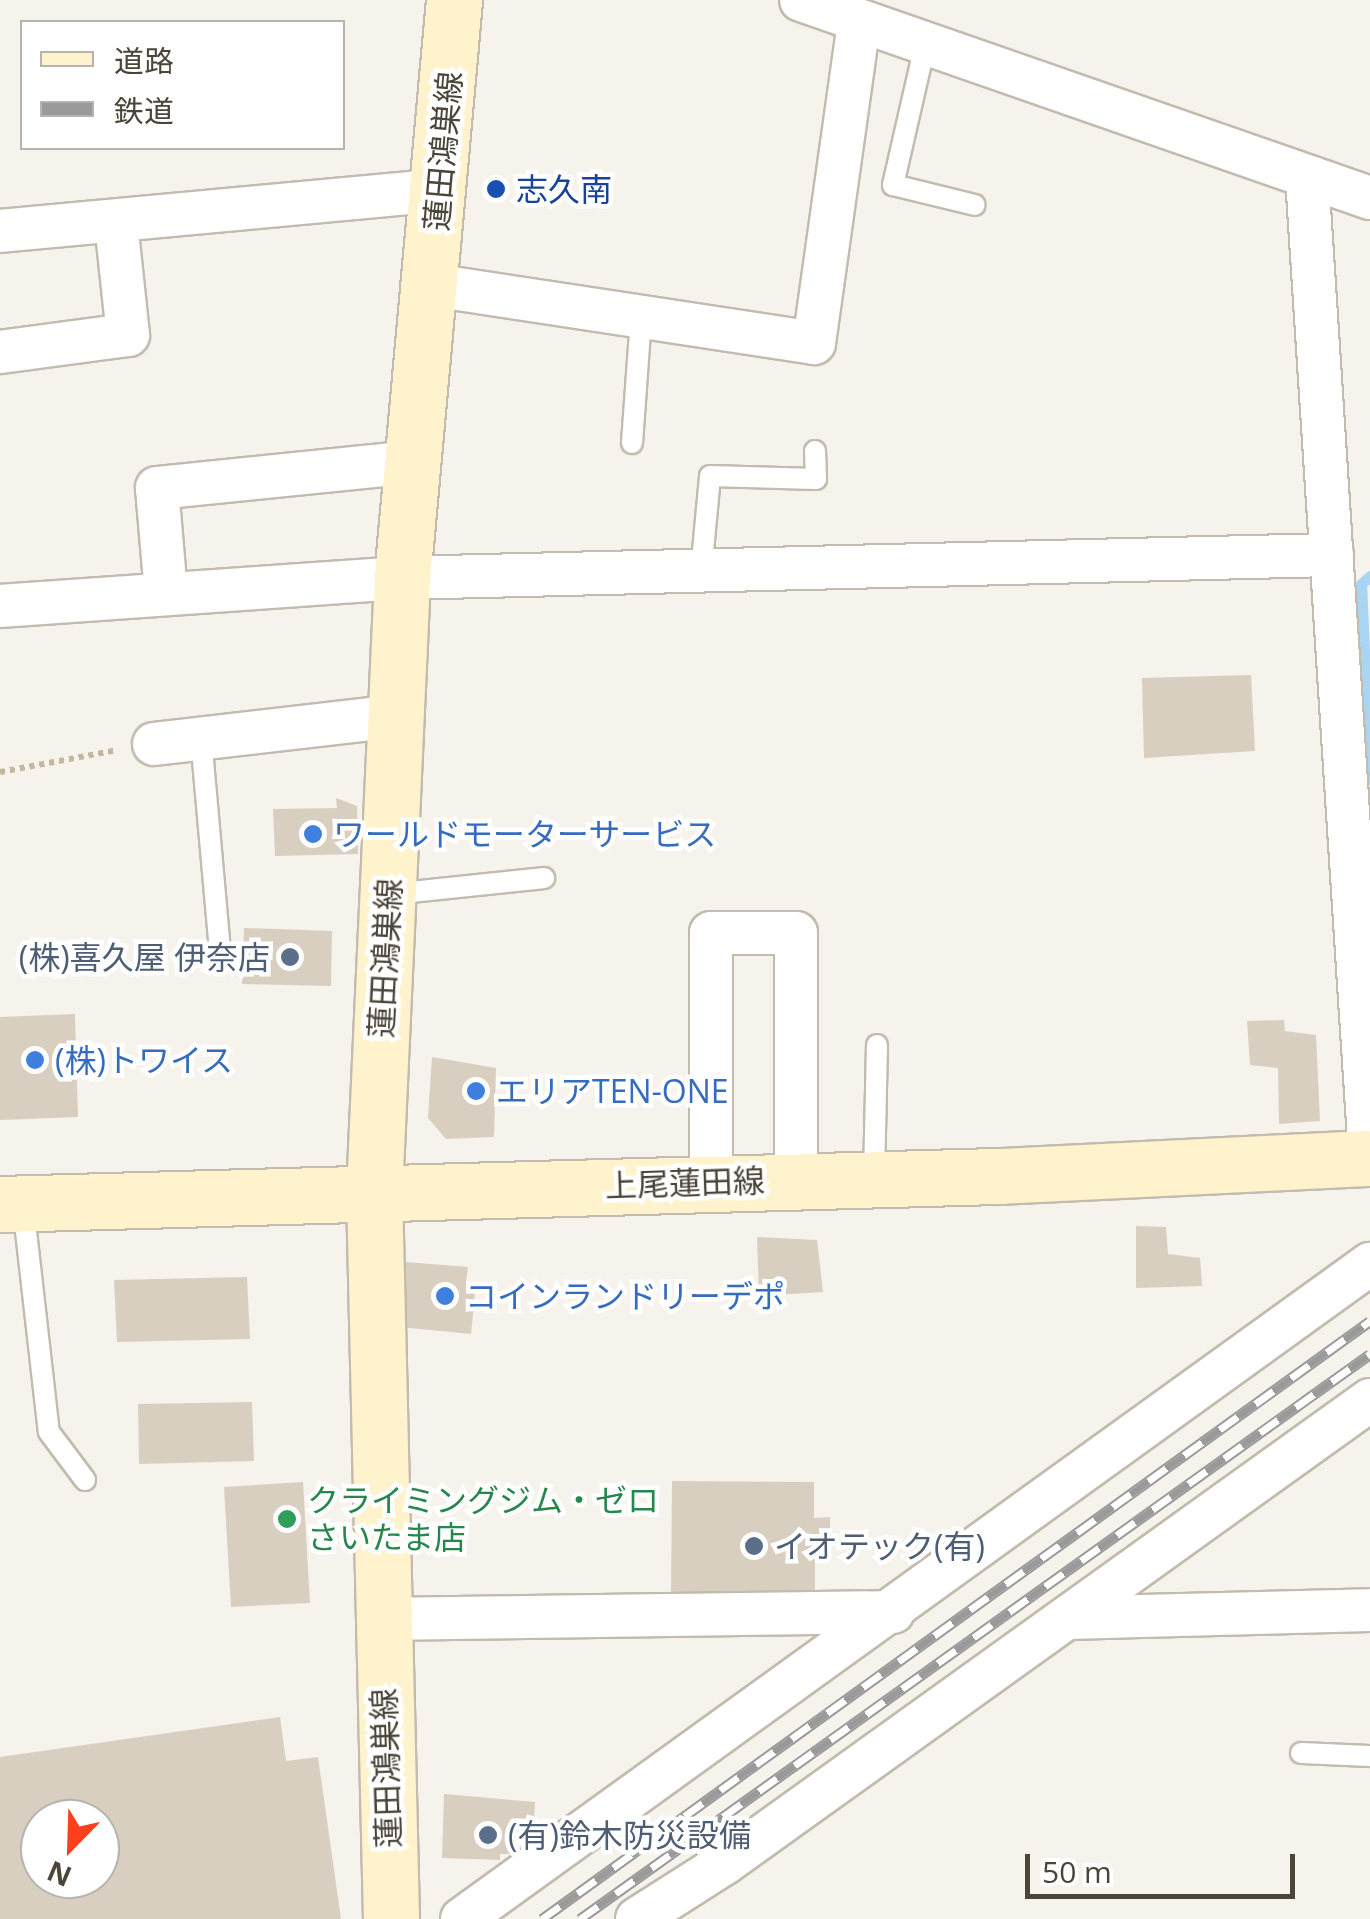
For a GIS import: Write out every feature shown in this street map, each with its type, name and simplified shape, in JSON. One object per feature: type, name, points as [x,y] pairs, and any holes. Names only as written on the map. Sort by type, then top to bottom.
[{"type":"main road","name":"蓮田鴻巣線","points":[[390,1919],[374,1192],[402,578],[441,190],[454,0]]},
{"type":"main road","name":"上尾蓮田線","points":[[11,1204],[874,1178],[1370,1157]]},
{"type":"street","points":[[801,0],[1370,198]]},
{"type":"street","points":[[431,285],[814,343],[859,21]]},
{"type":"street","points":[[1307,177],[1370,1157]]},
{"type":"street","points":[[0,230],[441,190]]},
{"type":"street","points":[[0,352],[128,335],[116,222]]},
{"type":"street","points":[[166,593],[157,488],[412,462]]},
{"type":"street","points":[[0,606],[402,578],[1332,555]]},
{"type":"street","points":[[154,744],[396,716]]},
{"type":"street","points":[[712,1182],[712,933],[796,933],[796,1180]]},
{"type":"street","points":[[462,1919],[893,1612],[1370,1264]]},
{"type":"street","points":[[637,1919],[1069,1618],[1370,1400]]},
{"type":"street","points":[[1069,1618],[1370,1610]]},
{"type":"street","points":[[382,1619],[893,1612]]},
{"type":"lane","points":[[926,41],[893,184],[975,205]]},
{"type":"lane","points":[[632,443],[641,316]]},
{"type":"lane","points":[[702,572],[710,476],[816,478],[815,451]]},
{"type":"lane","points":[[201,738],[219,941]]},
{"type":"lane","points":[[388,894],[544,878]]},
{"type":"lane","points":[[874,1178],[877,1045]]},
{"type":"lane","points":[[11,1204],[49,1432],[85,1480]]},
{"type":"lane","points":[[1301,1752],[1370,1756]]},
{"type":"path","points":[[0,772],[154,744]]},
{"type":"building","points":[[1251,675],[1255,751],[1144,758],[1142,678]]},
{"type":"building","points":[[336,798],[357,806],[358,854],[275,856],[273,809],[337,808]]},
{"type":"building","points":[[244,928],[332,931],[331,986],[242,984]]},
{"type":"building","points":[[75,1014],[78,1117],[0,1120],[0,1017]]},
{"type":"building","points":[[1284,1020],[1285,1031],[1316,1035],[1320,1121],[1279,1124],[1278,1068],[1250,1065],[1247,1021]]},
{"type":"building","points":[[432,1057],[496,1068],[494,1137],[446,1139],[428,1118]]},
{"type":"building","points":[[1136,1226],[1166,1227],[1168,1254],[1200,1258],[1202,1286],[1136,1288]]},
{"type":"building","points":[[757,1237],[817,1240],[823,1292],[759,1296]]},
{"type":"building","points":[[406,1262],[468,1267],[466,1282],[476,1283],[471,1334],[400,1327]]},
{"type":"building","points":[[247,1277],[250,1339],[117,1342],[114,1280]]},
{"type":"building","points":[[252,1402],[254,1461],[139,1464],[138,1404]]},
{"type":"building","points":[[672,1481],[814,1482],[814,1518],[830,1517],[830,1560],[815,1560],[815,1596],[671,1595]]},
{"type":"building","points":[[303,1482],[310,1603],[231,1607],[224,1487]]},
{"type":"building","points":[[280,1717],[286,1761],[318,1757],[341,1919],[0,1919],[0,1757]]},
{"type":"building","points":[[444,1794],[535,1802],[533,1841],[514,1844],[513,1854],[500,1854],[500,1860],[442,1858]]},
{"type":"waterway","points":[[1370,576],[1361,584],[1370,779]]},
{"type":"railway","points":[[542,1919],[1370,1321]]},
{"type":"railway","points":[[580,1919],[1370,1354]]},
{"type":"place","name":"志久南","points":[[496,189]]},
{"type":"place","name":"ワールドモーターサービス","points":[[313,834]]},
{"type":"place","name":"(株)喜久屋 伊奈店","points":[[290,957]]},
{"type":"place","name":"(株)トワイス","points":[[35,1060]]},
{"type":"place","name":"エリアTEN-ONE","points":[[476,1091]]},
{"type":"place","name":"コインランドリーデポ","points":[[445,1296]]},
{"type":"place","name":"クライミングジム・ゼロ さいたま店","points":[[287,1519]]},
{"type":"place","name":"イオテック(有)","points":[[754,1546]]},
{"type":"place","name":"(有)鈴木防災設備","points":[[488,1835]]}]
